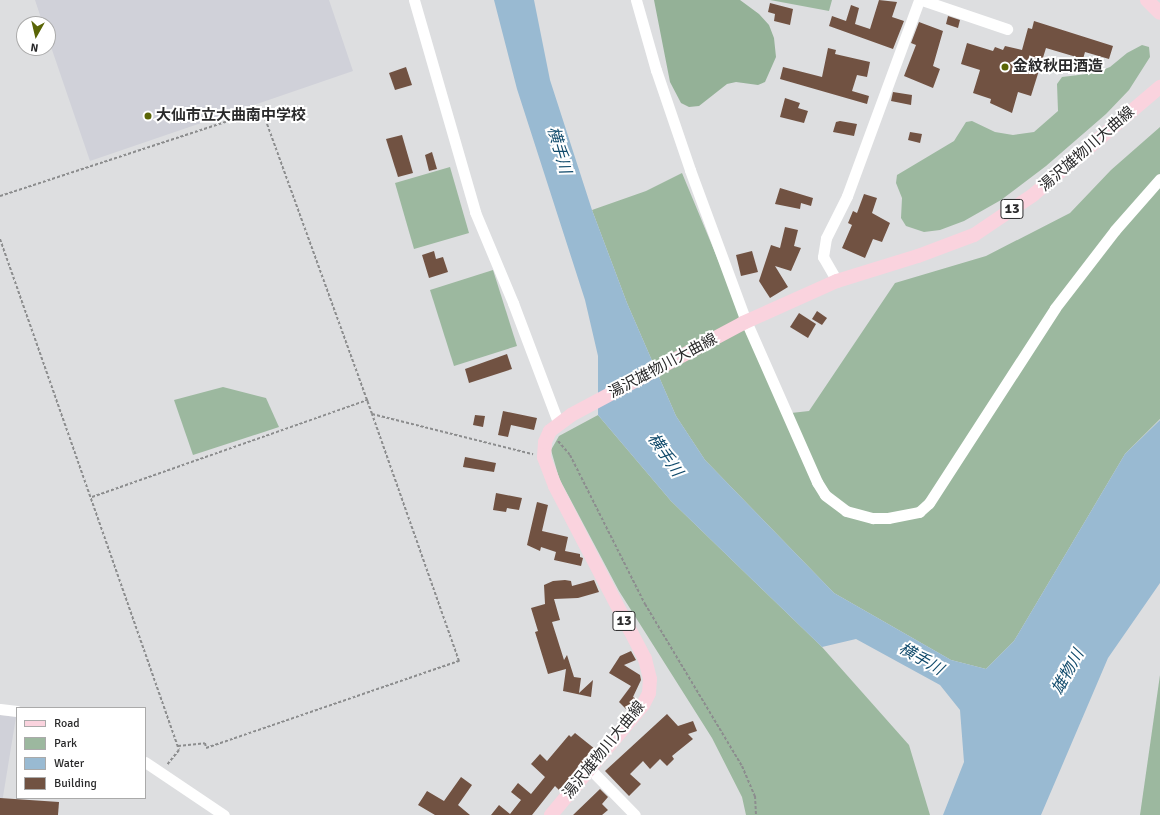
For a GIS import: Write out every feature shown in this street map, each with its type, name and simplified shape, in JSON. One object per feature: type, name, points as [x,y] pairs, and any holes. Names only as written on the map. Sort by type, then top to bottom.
[{"type":"main road","points":[[1147,0],[1160,13]]},
{"type":"main road","name":"湯沢雄物川大曲線","points":[[551,815],[643,705],[649,693],[650,679],[645,659],[554,486],[544,457],[545,442],[554,426],[570,415],[745,322],[837,281],[918,256],[974,235],[1033,195],[1160,87]]},
{"type":"street","points":[[414,0],[475,212],[513,303],[554,426]]},
{"type":"street","points":[[636,0],[656,70],[690,170],[745,322],[817,482],[825,495],[846,511],[873,518],[906,517],[919,512],[929,503],[1055,308],[1115,230],[1160,179]]},
{"type":"street","points":[[837,281],[823,257],[826,238],[847,196],[919,0]]},
{"type":"street","points":[[922,0],[1007,30]]},
{"type":"street","points":[[0,709],[16,711]]},
{"type":"street","points":[[146,763],[224,815]]},
{"type":"street","points":[[590,769],[635,815]]},
{"type":"path","points":[[0,196],[262,110],[368,400],[459,661],[206,748],[205,743],[178,746]]},
{"type":"path","points":[[0,239],[92,497],[178,746],[179,750],[161,773]]},
{"type":"path","points":[[92,497],[368,400]]},
{"type":"path","points":[[372,414],[544,457]]},
{"type":"path","points":[[554,426],[645,604],[742,766],[756,796],[756,815]]},
{"type":"shaded area","name":"大仙市立大曲南中学校","points":[[35,0],[329,0],[353,71],[90,161],[54,56],[56,56],[56,16],[40,16]]},
{"type":"shaded area","points":[[0,715],[16,717],[0,815]]},
{"type":"green space","points":[[654,0],[740,0],[759,14],[769,25],[774,38],[776,57],[765,82],[758,85],[736,82],[727,84],[699,106],[689,107],[681,103],[670,82]]},
{"type":"green space","points":[[770,0],[832,0],[829,11]]},
{"type":"green space","points":[[1142,45],[1149,47],[1150,57],[1129,90],[1106,114],[1046,166],[1001,200],[964,221],[940,230],[924,232],[906,226],[901,218],[902,198],[896,183],[897,175],[954,141],[966,122],[972,121],[995,132],[1013,135],[1034,132],[1058,111],[1057,84],[1062,77],[1095,73],[1110,67],[1127,53]]},
{"type":"green space","points":[[1160,127],[1160,419],[1125,454],[1014,641],[986,669],[951,660],[834,593],[705,460],[676,416],[627,303],[592,210],[646,191],[682,173],[782,414],[809,411],[895,283],[986,256],[1070,213],[1111,170]]},
{"type":"green space","points":[[450,167],[469,233],[414,249],[395,183]]},
{"type":"green space","points":[[493,270],[517,346],[454,366],[430,290]]},
{"type":"green space","points":[[223,387],[266,398],[279,427],[193,455],[174,400]]},
{"type":"green space","points":[[598,415],[671,501],[822,647],[909,745],[930,815],[746,815],[742,797],[712,738],[619,591],[559,478],[551,450],[559,436]]},
{"type":"green space","points":[[1160,675],[1160,815],[1140,815]]},
{"type":"water","points":[[494,0],[534,0],[550,80],[592,210],[627,303],[676,416],[705,460],[834,593],[951,660],[986,669],[1014,641],[1125,454],[1160,420],[1160,583],[1108,658],[1041,815],[943,815],[964,762],[960,710],[940,685],[856,639],[822,647],[671,501],[598,415],[598,356],[585,300],[517,89]]},
{"type":"building","points":[[879,0],[897,2],[892,17],[904,21],[893,49],[829,26],[832,16],[846,21],[851,5],[859,8],[855,24],[870,29]]},
{"type":"building","points":[[770,3],[793,9],[790,25],[774,21],[775,14],[768,12]]},
{"type":"building","points":[[948,16],[960,20],[958,28],[946,24]]},
{"type":"building","name":"金紋秋田酒造","points":[[1034,21],[1113,46],[1109,59],[1085,52],[1083,59],[1046,48],[1031,96],[1018,92],[1012,113],[990,103],[991,99],[973,93],[980,70],[961,64],[967,43],[993,51],[995,47],[1003,50],[1005,46],[1022,50],[1028,28],[1032,29]]},
{"type":"building","points":[[919,22],[943,31],[933,66],[940,69],[933,88],[904,76],[916,45],[911,43]]},
{"type":"building","points":[[828,48],[836,50],[835,54],[870,62],[867,77],[857,75],[852,91],[869,96],[867,104],[780,79],[783,67],[822,77]]},
{"type":"building","points":[[406,67],[412,85],[395,90],[389,73]]},
{"type":"building","points":[[893,92],[912,95],[911,105],[891,101]]},
{"type":"building","points":[[785,98],[800,103],[798,108],[808,111],[804,123],[780,117]]},
{"type":"building","points":[[840,121],[857,124],[854,136],[833,132],[836,122]]},
{"type":"building","points":[[910,132],[922,134],[920,143],[908,140]]},
{"type":"building","points":[[402,135],[413,173],[398,177],[386,139]]},
{"type":"building","points":[[432,152],[437,169],[429,171],[425,155]]},
{"type":"building","points":[[780,188],[813,198],[811,206],[801,203],[800,209],[775,204]]},
{"type":"building","points":[[864,194],[877,198],[872,213],[890,223],[882,242],[873,239],[865,258],[842,248],[852,225],[848,223],[853,211],[857,213]]},
{"type":"building","points":[[785,227],[798,230],[794,246],[801,248],[791,271],[775,266],[788,287],[770,298],[759,281],[771,245],[780,248]]},
{"type":"building","points":[[434,251],[436,259],[443,257],[448,272],[429,278],[422,255]]},
{"type":"building","points":[[752,251],[758,272],[741,276],[736,255]]},
{"type":"building","points":[[817,311],[827,318],[822,325],[812,319]]},
{"type":"building","points":[[799,313],[816,324],[808,338],[790,327]]},
{"type":"building","points":[[507,354],[512,369],[469,383],[465,369]]},
{"type":"building","points":[[503,411],[537,418],[534,430],[511,425],[508,437],[498,435]]},
{"type":"building","points":[[475,415],[485,416],[483,427],[473,425]]},
{"type":"building","points":[[465,457],[496,463],[494,472],[463,467]]},
{"type":"building","points":[[496,493],[522,498],[519,510],[507,508],[506,512],[493,510]]},
{"type":"building","points":[[537,502],[548,505],[542,531],[568,537],[565,551],[580,554],[580,557],[583,558],[581,566],[554,560],[556,552],[541,547],[540,551],[527,545]]},
{"type":"building","points":[[594,580],[599,592],[578,598],[554,599],[560,620],[552,622],[564,660],[567,655],[574,677],[581,678],[579,693],[593,680],[591,697],[563,691],[566,669],[548,674],[535,632],[538,631],[531,608],[545,604],[544,585],[553,581],[571,581],[572,586]]},
{"type":"building","points":[[631,651],[636,660],[624,665],[640,675],[641,680],[633,697],[636,699],[627,710],[619,702],[631,686],[609,673],[620,656]]},
{"type":"building","points":[[667,714],[678,726],[693,721],[697,731],[688,734],[693,739],[672,756],[674,759],[667,766],[660,759],[650,769],[643,761],[630,774],[641,784],[629,796],[605,771]]},
{"type":"building","points":[[575,733],[595,749],[559,790],[555,786],[532,815],[491,815],[499,805],[510,814],[521,800],[511,792],[518,783],[531,794],[545,777],[531,764],[540,754],[547,761],[569,735],[571,737]]},
{"type":"building","points":[[461,777],[472,785],[458,805],[470,815],[435,815],[418,805],[427,791],[444,801]]},
{"type":"building","points":[[600,789],[608,797],[602,804],[608,810],[602,815],[573,815]]},
{"type":"building","points":[[0,798],[59,802],[58,815],[0,815]]},
{"type":"place","name":"金紋秋田酒造","points":[[1005,67]]},
{"type":"place","name":"大仙市立大曲南中学校","points":[[148,116]]},
{"type":"water label","name":"横手川","points":[[559,150]]},
{"type":"water label","name":"横手川","points":[[665,455]]},
{"type":"water label","name":"横手川","points":[[921,659]]},
{"type":"water label","name":"雄物川","points":[[1068,672]]}]
